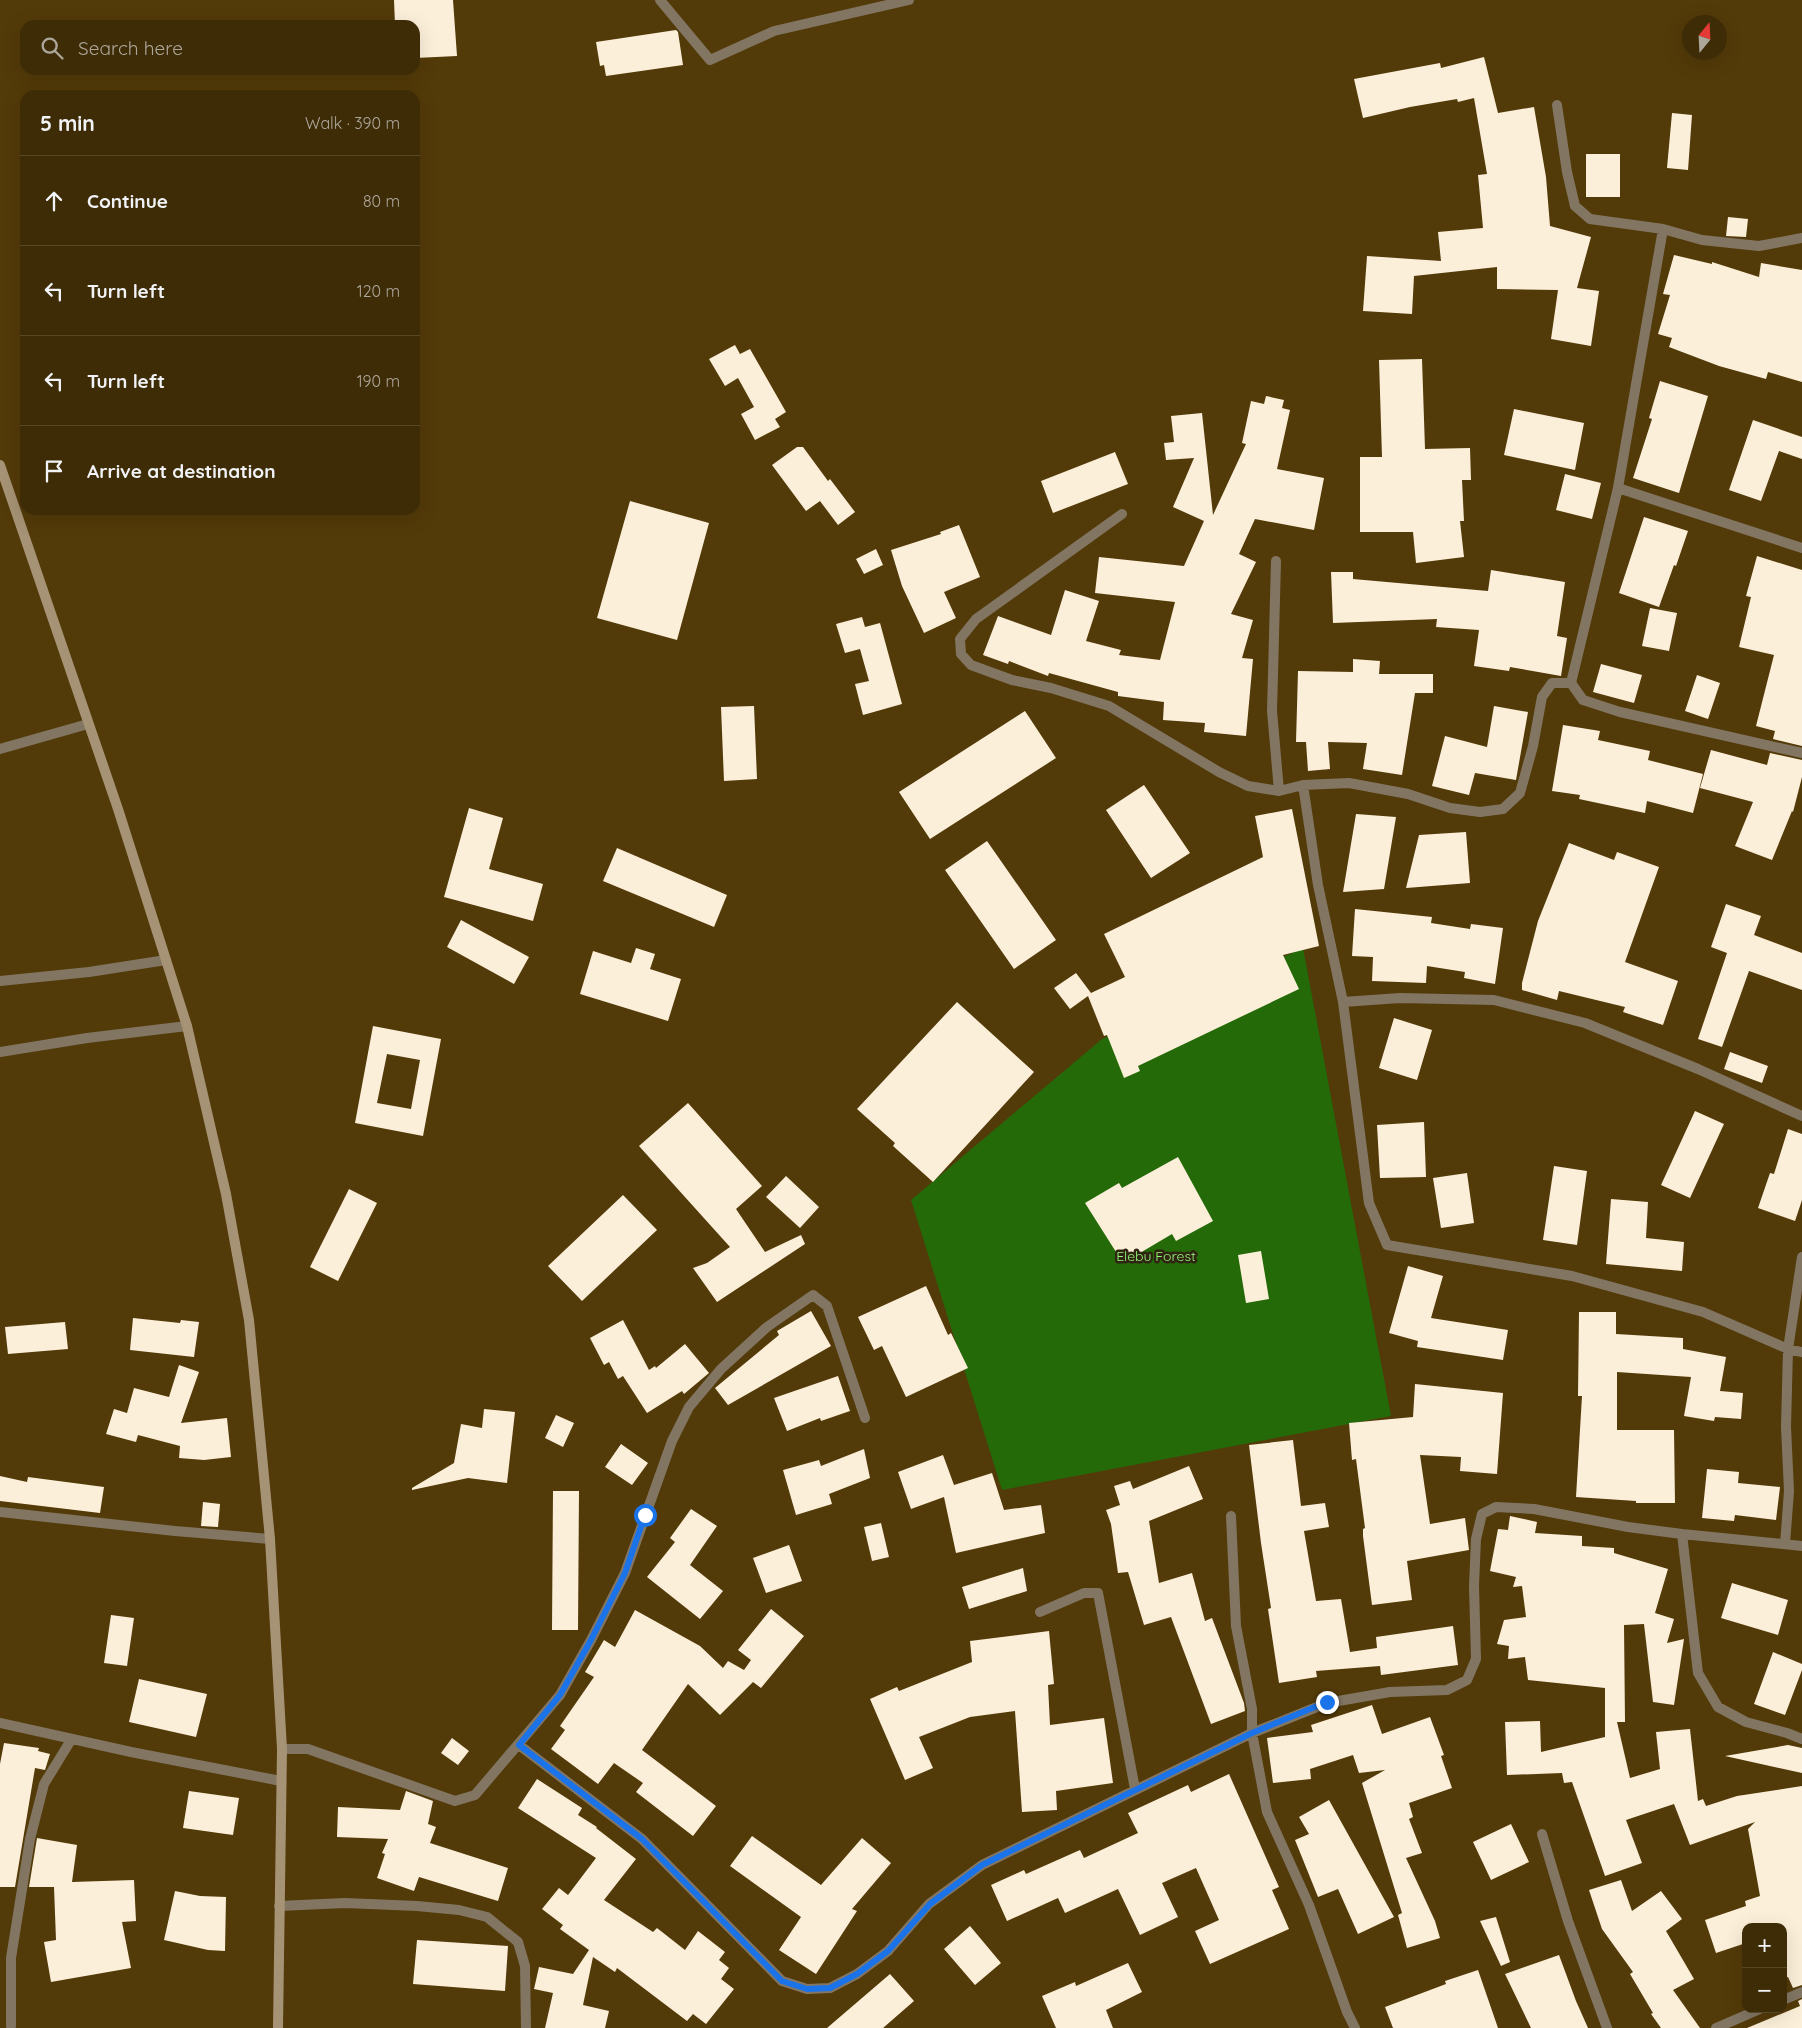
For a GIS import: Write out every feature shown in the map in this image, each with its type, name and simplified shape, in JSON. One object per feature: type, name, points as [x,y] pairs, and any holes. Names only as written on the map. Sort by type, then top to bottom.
[{"type":"main road","points":[[1,470],[118,809],[187,1026],[226,1194],[249,1320],[270,1539],[282,1749],[278,2028]]},
{"type":"street","points":[[660,0],[710,60],[774,31],[909,0]]},
{"type":"street","points":[[1557,105],[1567,172],[1575,206],[1590,219],[1663,229],[1702,240],[1759,246],[1802,238]]},
{"type":"street","points":[[1663,229],[1618,488],[1571,683],[1583,700],[1620,712],[1802,753]]},
{"type":"street","points":[[1618,488],[1802,548]]},
{"type":"street","points":[[1122,514],[976,619],[960,639],[961,654],[971,664],[1012,680],[1051,688],[1109,706],[1219,772],[1248,786],[1279,791],[1303,785],[1349,783],[1408,794],[1450,808],[1480,812],[1503,809],[1520,793],[1533,746],[1542,698],[1552,683],[1571,683]]},
{"type":"street","points":[[1276,560],[1272,711],[1279,791]]},
{"type":"street","points":[[0,750],[88,724]]},
{"type":"street","points":[[1303,785],[1318,885],[1343,1002],[1369,1202],[1387,1245],[1572,1276],[1703,1312],[1788,1349],[1802,1352]]},
{"type":"street","points":[[0,981],[88,972],[166,960]]},
{"type":"street","points":[[1343,1002],[1400,998],[1494,1000],[1503,1002],[1585,1023],[1698,1069],[1802,1116]]},
{"type":"street","points":[[0,1052],[87,1038],[187,1026]]},
{"type":"street","points":[[1785,1544],[1789,1491],[1786,1427],[1788,1349],[1802,1257]]},
{"type":"street","points":[[282,1749],[308,1749],[455,1800],[474,1795],[519,1745],[560,1695],[625,1573],[672,1441],[689,1407],[721,1369],[767,1327],[812,1295],[827,1306],[864,1418]]},
{"type":"street","points":[[519,1745],[642,1839],[782,1981],[807,1989],[830,1988],[857,1974],[888,1951],[930,1904],[982,1865],[1134,1789],[1252,1733],[1327,1702],[1390,1692],[1447,1690],[1466,1680],[1476,1659],[1474,1586],[1476,1539],[1482,1514],[1496,1507],[1534,1509],[1628,1527],[1682,1534],[1802,1546]]},
{"type":"street","points":[[0,1512],[270,1539]]},
{"type":"street","points":[[1231,1516],[1236,1626],[1252,1709],[1252,1733],[1267,1812],[1309,1904],[1347,2012],[1355,2028]]},
{"type":"street","points":[[1682,1534],[1698,1673],[1718,1707],[1746,1722],[1802,1739]]},
{"type":"street","points":[[1040,1612],[1084,1593],[1098,1593],[1134,1789]]},
{"type":"street","points":[[0,1723],[71,1740],[281,1781]]},
{"type":"street","points":[[11,2026],[11,1958],[30,1839],[44,1784],[71,1740]]},
{"type":"street","points":[[1542,1834],[1568,1921],[1607,2028]]},
{"type":"street","points":[[279,1906],[345,1903],[417,1906],[459,1910],[487,1917],[518,1942],[525,1966],[526,2028]]},
{"type":"street","points":[[1787,1998],[1802,1992]]},
{"type":"street","points":[[1716,2028],[1751,2013]]},
{"type":"green space","name":"Elebu Forest","points":[[1303,948],[1391,1416],[1002,1490],[911,1200],[1102,1039]]},
{"type":"building","points":[[394,0],[453,0],[457,56],[420,58],[420,20],[395,20]]},
{"type":"building","points":[[676,30],[678,32],[683,65],[606,76],[604,65],[600,66],[596,42]]},
{"type":"building","points":[[1484,57],[1498,113],[1534,107],[1546,177],[1550,226],[1591,237],[1577,288],[1599,291],[1591,346],[1551,339],[1558,290],[1497,289],[1497,267],[1414,276],[1412,314],[1363,311],[1367,256],[1441,261],[1438,232],[1483,228],[1478,175],[1487,174],[1474,98],[1458,102],[1457,99],[1410,107],[1363,118],[1354,79],[1440,63],[1441,68]]},
{"type":"building","points":[[1672,113],[1692,115],[1688,170],[1667,168]]},
{"type":"building","points":[[1586,154],[1620,154],[1620,197],[1586,197]]},
{"type":"building","points":[[1728,217],[1748,219],[1746,237],[1726,236]]},
{"type":"building","points":[[1674,255],[1712,264],[1712,262],[1759,277],[1761,263],[1802,270],[1802,382],[1768,372],[1766,379],[1719,366],[1669,347],[1672,338],[1658,334],[1670,295],[1663,294]]},
{"type":"building","points":[[735,345],[740,354],[750,349],[786,412],[775,419],[780,427],[755,440],[741,414],[754,407],[738,378],[725,386],[709,359]]},
{"type":"building","points":[[1422,359],[1425,449],[1470,448],[1471,480],[1462,480],[1464,521],[1460,521],[1464,557],[1416,563],[1413,532],[1360,532],[1360,457],[1382,457],[1379,360]]},
{"type":"building","points":[[1660,381],[1708,396],[1679,493],[1633,478],[1652,419],[1649,418]]},
{"type":"building","points":[[1266,396],[1284,400],[1282,408],[1290,410],[1277,469],[1324,478],[1314,530],[1255,519],[1239,554],[1256,562],[1231,614],[1253,620],[1242,658],[1253,659],[1246,736],[1204,732],[1205,723],[1163,720],[1164,702],[1118,696],[1118,692],[1049,673],[1048,676],[1009,661],[1008,664],[983,655],[998,616],[1051,635],[1065,590],[1099,601],[1086,641],[1121,650],[1119,655],[1160,660],[1175,602],[1095,593],[1099,557],[1184,566],[1204,521],[1173,507],[1194,458],[1166,460],[1164,443],[1174,442],[1171,416],[1202,413],[1213,515],[1246,444],[1242,443],[1251,401],[1264,404]]},
{"type":"building","points":[[1514,409],[1584,423],[1575,470],[1504,455]]},
{"type":"building","points":[[1753,420],[1802,437],[1802,459],[1779,451],[1761,501],[1729,490]]},
{"type":"building","points":[[797,447],[803,447],[828,481],[830,479],[855,512],[838,525],[820,501],[806,511],[772,465]]},
{"type":"building","points":[[1115,452],[1128,484],[1053,513],[1041,481]]},
{"type":"building","points":[[1565,474],[1601,483],[1592,519],[1556,510]]},
{"type":"building","points":[[630,501],[709,523],[677,640],[597,618]]},
{"type":"building","points":[[1644,517],[1688,531],[1659,607],[1619,593]]},
{"type":"building","points":[[959,525],[980,577],[944,592],[956,618],[924,633],[902,586],[891,550],[941,534],[940,532]]},
{"type":"building","points":[[876,549],[883,565],[864,574],[856,559]]},
{"type":"building","points":[[1757,556],[1802,570],[1802,746],[1773,739],[1775,731],[1756,726],[1774,655],[1739,647],[1751,597],[1746,596]]},
{"type":"building","points":[[1491,570],[1565,582],[1557,636],[1567,638],[1561,676],[1510,667],[1509,671],[1474,666],[1479,630],[1436,627],[1437,619],[1333,623],[1331,572],[1353,572],[1353,579],[1488,591]]},
{"type":"building","points":[[1650,608],[1677,613],[1669,651],[1642,646]]},
{"type":"building","points":[[862,617],[865,627],[880,623],[902,704],[863,715],[855,684],[869,681],[860,649],[845,653],[836,624]]},
{"type":"building","points":[[1353,659],[1380,661],[1379,674],[1433,674],[1433,693],[1415,693],[1402,775],[1363,769],[1367,743],[1328,742],[1330,769],[1308,771],[1306,742],[1296,742],[1298,671],[1353,672]]},
{"type":"building","points":[[1601,664],[1642,675],[1634,703],[1593,692]]},
{"type":"building","points":[[1697,675],[1720,683],[1708,719],[1685,711]]},
{"type":"building","points":[[754,706],[757,779],[724,781],[721,707]]},
{"type":"building","points":[[1494,706],[1528,712],[1516,780],[1475,773],[1469,795],[1432,786],[1445,736],[1487,747]]},
{"type":"building","points":[[1025,711],[1056,758],[930,839],[899,792]]},
{"type":"building","points":[[1563,725],[1600,731],[1598,740],[1650,751],[1648,760],[1703,774],[1693,813],[1647,801],[1645,813],[1579,799],[1580,795],[1552,791]]},
{"type":"building","points":[[1711,750],[1767,765],[1770,753],[1802,760],[1802,777],[1793,812],[1772,860],[1735,846],[1753,802],[1700,788]]},
{"type":"building","points":[[1144,785],[1190,853],[1151,878],[1106,810]]},
{"type":"building","points":[[469,808],[503,818],[489,869],[543,884],[533,921],[444,897]]},
{"type":"building","points":[[1292,809],[1319,946],[1283,955],[1299,989],[1138,1066],[1140,1071],[1124,1078],[1107,1035],[1104,1036],[1088,996],[1070,1009],[1054,988],[1076,973],[1091,993],[1125,977],[1104,934],[1263,857],[1255,816]]},
{"type":"building","points":[[1356,814],[1396,817],[1384,889],[1343,892]]},
{"type":"building","points":[[1466,832],[1470,883],[1406,888],[1419,835]]},
{"type":"building","points":[[987,841],[1056,940],[1014,969],[945,870]]},
{"type":"building","points":[[1569,843],[1614,860],[1617,852],[1659,867],[1625,962],[1678,981],[1663,1025],[1623,1012],[1625,1007],[1559,991],[1557,1000],[1522,990],[1522,983],[1538,921]]},
{"type":"building","points":[[617,848],[727,895],[714,927],[603,881]]},
{"type":"building","points":[[1726,904],[1761,916],[1754,935],[1802,953],[1802,990],[1749,971],[1722,1047],[1698,1039],[1727,953],[1711,947]]},
{"type":"building","points":[[1355,909],[1432,917],[1431,923],[1470,929],[1471,924],[1503,928],[1495,984],[1464,978],[1465,972],[1427,966],[1426,983],[1372,981],[1373,957],[1352,956]]},
{"type":"building","points":[[461,920],[529,957],[514,984],[447,947]]},
{"type":"building","points":[[636,948],[655,954],[650,969],[681,979],[668,1021],[580,994],[593,951],[631,963]]},
{"type":"building","points":[[957,1002],[1034,1072],[933,1182],[893,1146],[895,1143],[857,1109]]},
{"type":"building","points":[[1394,1018],[1432,1030],[1417,1080],[1379,1068]]},
{"type":"building","points":[[373,1026],[441,1039],[423,1136],[355,1123]],"holes":[[[387,1054],[420,1060],[411,1109],[377,1103]]]},
{"type":"building","points":[[1730,1052],[1768,1066],[1762,1083],[1724,1069]]},
{"type":"building","points":[[688,1103],[762,1186],[736,1209],[765,1252],[801,1235],[805,1244],[717,1302],[693,1268],[707,1263],[730,1247],[639,1146]]},
{"type":"building","points":[[1695,1111],[1724,1124],[1690,1198],[1661,1185]]},
{"type":"building","points":[[1424,1122],[1426,1177],[1380,1178],[1377,1125]]},
{"type":"building","points":[[1788,1129],[1802,1134],[1802,1200],[1795,1221],[1758,1208],[1770,1173],[1774,1174]]},
{"type":"building","points":[[1178,1157],[1213,1221],[1176,1241],[1172,1234],[1123,1263],[1085,1203],[1119,1183],[1122,1188]]},
{"type":"building","points":[[1554,1166],[1587,1171],[1577,1245],[1543,1240]]},
{"type":"building","points":[[1467,1173],[1474,1223],[1441,1228],[1433,1178]]},
{"type":"building","points":[[786,1176],[819,1207],[800,1228],[766,1197]]},
{"type":"building","points":[[349,1189],[377,1203],[338,1281],[310,1267]]},
{"type":"building","points":[[623,1195],[657,1230],[582,1301],[548,1266]]},
{"type":"building","points":[[1611,1199],[1648,1202],[1646,1238],[1684,1242],[1682,1271],[1606,1264]]},
{"type":"building","points":[[1261,1251],[1269,1299],[1246,1303],[1238,1255]]},
{"type":"building","points":[[1408,1266],[1443,1276],[1431,1318],[1508,1330],[1503,1360],[1417,1347],[1418,1341],[1389,1333]]},
{"type":"building","points":[[926,1286],[948,1335],[951,1333],[968,1368],[906,1397],[882,1346],[874,1350],[858,1317]]},
{"type":"building","points":[[811,1311],[831,1346],[728,1405],[715,1388],[779,1335],[777,1331]]},
{"type":"building","points":[[1579,1312],[1616,1312],[1616,1334],[1683,1338],[1683,1349],[1726,1357],[1720,1391],[1743,1393],[1741,1419],[1715,1417],[1714,1421],[1684,1416],[1691,1377],[1617,1372],[1617,1430],[1674,1430],[1675,1503],[1636,1503],[1636,1501],[1576,1497],[1582,1396],[1578,1396]]},
{"type":"building","points":[[133,1318],[180,1323],[181,1320],[199,1322],[194,1357],[130,1350]]},
{"type":"building","points":[[623,1320],[649,1370],[655,1366],[656,1368],[685,1344],[709,1373],[684,1394],[682,1391],[647,1413],[623,1376],[618,1379],[609,1362],[604,1365],[590,1338]]},
{"type":"building","points":[[65,1322],[68,1349],[8,1354],[5,1327]]},
{"type":"building","points":[[179,1365],[199,1372],[181,1423],[227,1418],[231,1457],[204,1460],[179,1458],[180,1446],[138,1435],[136,1442],[106,1434],[114,1409],[127,1413],[134,1388],[169,1397]]},
{"type":"building","points":[[838,1376],[850,1411],[821,1421],[820,1418],[787,1431],[774,1398]]},
{"type":"building","points":[[1415,1384],[1503,1393],[1497,1474],[1460,1471],[1461,1457],[1420,1455],[1430,1524],[1465,1518],[1469,1550],[1407,1561],[1412,1600],[1372,1605],[1363,1536],[1363,1529],[1365,1528],[1356,1459],[1352,1460],[1349,1423],[1413,1417]]},
{"type":"building","points":[[484,1409],[515,1412],[507,1483],[468,1478],[412,1490],[412,1488],[454,1463],[461,1424],[482,1428]]},
{"type":"building","points":[[556,1415],[574,1423],[563,1447],[545,1438]]},
{"type":"building","points":[[1293,1440],[1301,1506],[1325,1503],[1329,1527],[1304,1531],[1316,1601],[1341,1599],[1350,1652],[1377,1648],[1376,1637],[1453,1626],[1458,1665],[1381,1675],[1380,1666],[1316,1671],[1317,1677],[1279,1683],[1268,1609],[1271,1608],[1249,1445]]},
{"type":"building","points":[[621,1444],[648,1463],[632,1485],[605,1467]]},
{"type":"building","points":[[864,1449],[870,1478],[829,1494],[832,1504],[796,1515],[783,1470],[819,1460],[821,1466]]},
{"type":"building","points":[[943,1455],[954,1485],[992,1473],[1004,1510],[1041,1505],[1045,1533],[956,1553],[944,1497],[911,1509],[898,1472]]},
{"type":"building","points":[[1189,1466],[1203,1499],[1149,1521],[1159,1583],[1192,1573],[1205,1621],[1212,1618],[1244,1703],[1245,1711],[1211,1724],[1171,1617],[1144,1625],[1128,1572],[1118,1573],[1111,1524],[1106,1510],[1120,1505],[1114,1486],[1130,1481],[1133,1489]]},
{"type":"building","points":[[1707,1469],[1739,1472],[1738,1483],[1780,1487],[1776,1520],[1735,1515],[1734,1521],[1702,1518]]},
{"type":"building","points":[[0,1476],[27,1482],[28,1477],[104,1487],[100,1513],[0,1501]]},
{"type":"building","points":[[553,1491],[579,1491],[578,1630],[552,1630]]},
{"type":"building","points":[[203,1502],[220,1504],[218,1527],[201,1526]]},
{"type":"building","points":[[691,1509],[717,1526],[690,1565],[723,1591],[700,1619],[647,1577],[675,1542],[670,1538]]},
{"type":"building","points":[[1510,1516],[1537,1522],[1535,1533],[1582,1536],[1582,1546],[1614,1548],[1614,1553],[1668,1569],[1655,1613],[1674,1619],[1667,1643],[1684,1639],[1674,1705],[1653,1702],[1644,1624],[1624,1625],[1625,1722],[1617,1722],[1630,1778],[1660,1769],[1656,1732],[1690,1729],[1698,1801],[1703,1799],[1706,1806],[1737,1796],[1802,1786],[1802,1985],[1793,1988],[1787,1977],[1787,1923],[1742,1923],[1742,1944],[1716,1953],[1705,1920],[1746,1906],[1745,1901],[1760,1896],[1748,1829],[1755,1822],[1690,1845],[1674,1804],[1626,1820],[1642,1863],[1605,1876],[1572,1782],[1564,1783],[1562,1773],[1507,1775],[1505,1722],[1540,1721],[1541,1752],[1605,1737],[1605,1688],[1528,1680],[1525,1657],[1508,1659],[1509,1646],[1497,1644],[1504,1620],[1526,1617],[1522,1586],[1513,1587],[1516,1577],[1490,1571],[1498,1529],[1508,1530]]},
{"type":"building","points":[[881,1523],[889,1557],[872,1561],[864,1527]]},
{"type":"building","points":[[789,1545],[802,1581],[766,1593],[753,1558]]},
{"type":"building","points":[[1023,1568],[1027,1591],[969,1609],[962,1587]]},
{"type":"building","points":[[1732,1583],[1788,1600],[1778,1635],[1721,1618]]},
{"type":"building","points":[[771,1609],[804,1636],[761,1688],[753,1682],[720,1715],[688,1684],[642,1750],[716,1806],[693,1836],[636,1792],[643,1783],[614,1763],[598,1784],[551,1749],[565,1730],[560,1726],[594,1677],[585,1672],[604,1640],[615,1647],[635,1610],[700,1646],[723,1668],[728,1661],[744,1670],[751,1660],[738,1650]]},
{"type":"building","points":[[111,1615],[134,1618],[127,1666],[104,1663]]},
{"type":"building","points":[[1049,1631],[1054,1684],[1048,1685],[1050,1725],[1104,1718],[1113,1783],[1056,1791],[1057,1810],[1022,1812],[1015,1711],[970,1717],[919,1737],[933,1768],[905,1780],[870,1699],[897,1687],[899,1691],[972,1662],[970,1641]]},
{"type":"building","points":[[1773,1652],[1802,1664],[1802,1670],[1785,1715],[1754,1704]]},
{"type":"building","points":[[139,1679],[207,1694],[196,1737],[129,1722]]},
{"type":"building","points":[[1372,1705],[1382,1734],[1430,1717],[1444,1755],[1441,1756],[1452,1788],[1409,1803],[1413,1817],[1409,1819],[1422,1853],[1406,1858],[1435,1921],[1440,1938],[1407,1948],[1398,1915],[1402,1913],[1362,1783],[1385,1770],[1359,1773],[1353,1755],[1310,1769],[1311,1779],[1273,1783],[1267,1738],[1313,1732],[1311,1725]]},
{"type":"building","points":[[452,1738],[469,1751],[458,1765],[441,1753]]},
{"type":"building","points":[[4,1743],[39,1748],[38,1751],[50,1754],[45,1770],[35,1768],[15,1887],[0,1887],[0,1764]]},
{"type":"building","points":[[1788,1745],[1802,1748],[1802,1773],[1725,1756]]},
{"type":"building","points":[[1229,1774],[1279,1887],[1272,1890],[1289,1929],[1210,1964],[1195,1931],[1219,1920],[1196,1868],[1162,1883],[1178,1917],[1140,1935],[1118,1889],[1065,1913],[1058,1898],[1007,1921],[991,1885],[1024,1870],[1026,1874],[1080,1850],[1084,1858],[1138,1833],[1128,1813],[1188,1785],[1191,1792]]},
{"type":"building","points":[[537,1779],[582,1808],[578,1815],[597,1827],[636,1859],[604,1900],[653,1932],[657,1928],[685,1950],[698,1931],[725,1952],[719,1960],[729,1968],[721,1979],[734,1989],[706,2024],[693,2014],[687,2021],[617,1968],[615,1972],[593,1957],[583,2005],[609,2011],[605,2028],[545,2028],[553,1993],[534,1989],[539,1967],[573,1974],[589,1950],[560,1929],[563,1925],[542,1909],[559,1888],[568,1895],[596,1858],[518,1808]]},
{"type":"building","points":[[189,1791],[239,1798],[233,1835],[183,1828]]},
{"type":"building","points":[[406,1791],[433,1801],[428,1824],[436,1827],[430,1843],[508,1868],[498,1901],[419,1877],[414,1891],[377,1878],[385,1854],[382,1853],[388,1839],[337,1837],[338,1807],[400,1810]]},
{"type":"building","points":[[1329,1800],[1394,1917],[1358,1934],[1338,1889],[1318,1897],[1295,1840],[1309,1834],[1299,1817]]},
{"type":"building","points":[[1511,1824],[1529,1862],[1491,1880],[1473,1842]]},
{"type":"building","points":[[752,1836],[821,1885],[862,1838],[891,1863],[852,1909],[857,1911],[816,1974],[779,1950],[801,1917],[730,1866]]},
{"type":"building","points":[[37,1838],[77,1845],[72,1882],[134,1880],[136,1921],[122,1922],[131,1968],[51,1982],[44,1942],[56,1940],[54,1887],[29,1887]]},
{"type":"building","points":[[1621,1880],[1632,1911],[1661,1891],[1682,1919],[1666,1931],[1694,1979],[1673,1990],[1700,2028],[1661,2028],[1651,2014],[1653,2013],[1630,1974],[1633,1972],[1602,1929],[1589,1890]]},
{"type":"building","points":[[175,1891],[200,1896],[226,1897],[225,1951],[208,1950],[164,1940]]},
{"type":"building","points":[[1496,1917],[1510,1962],[1501,1966],[1480,1921]]},
{"type":"building","points":[[970,1926],[1001,1963],[975,1985],[944,1949]]},
{"type":"building","points":[[417,1940],[508,1946],[505,1991],[413,1984]]},
{"type":"building","points":[[1559,1955],[1588,2028],[1531,2028],[1505,1974]]},
{"type":"building","points":[[1128,1963],[1142,1992],[1106,2010],[1113,2028],[1056,2028],[1042,1996],[1075,1982],[1076,1986]]},
{"type":"building","points":[[1478,1970],[1498,2028],[1393,2028],[1385,2007],[1446,1984],[1445,1981]]},
{"type":"building","points":[[890,1974],[914,2001],[883,2028],[827,2028]]},
{"type":"building","points":[[1802,1999],[1802,2028],[1747,2028],[1787,2013],[1800,2006],[1798,2001]]},
{"type":"route","points":[[645,1515],[625,1573],[591,1640],[560,1695],[519,1745],[642,1839],[782,1981],[807,1989],[830,1988],[857,1974],[888,1951],[930,1904],[982,1865],[1175,1769],[1252,1733],[1327,1702]]}]
